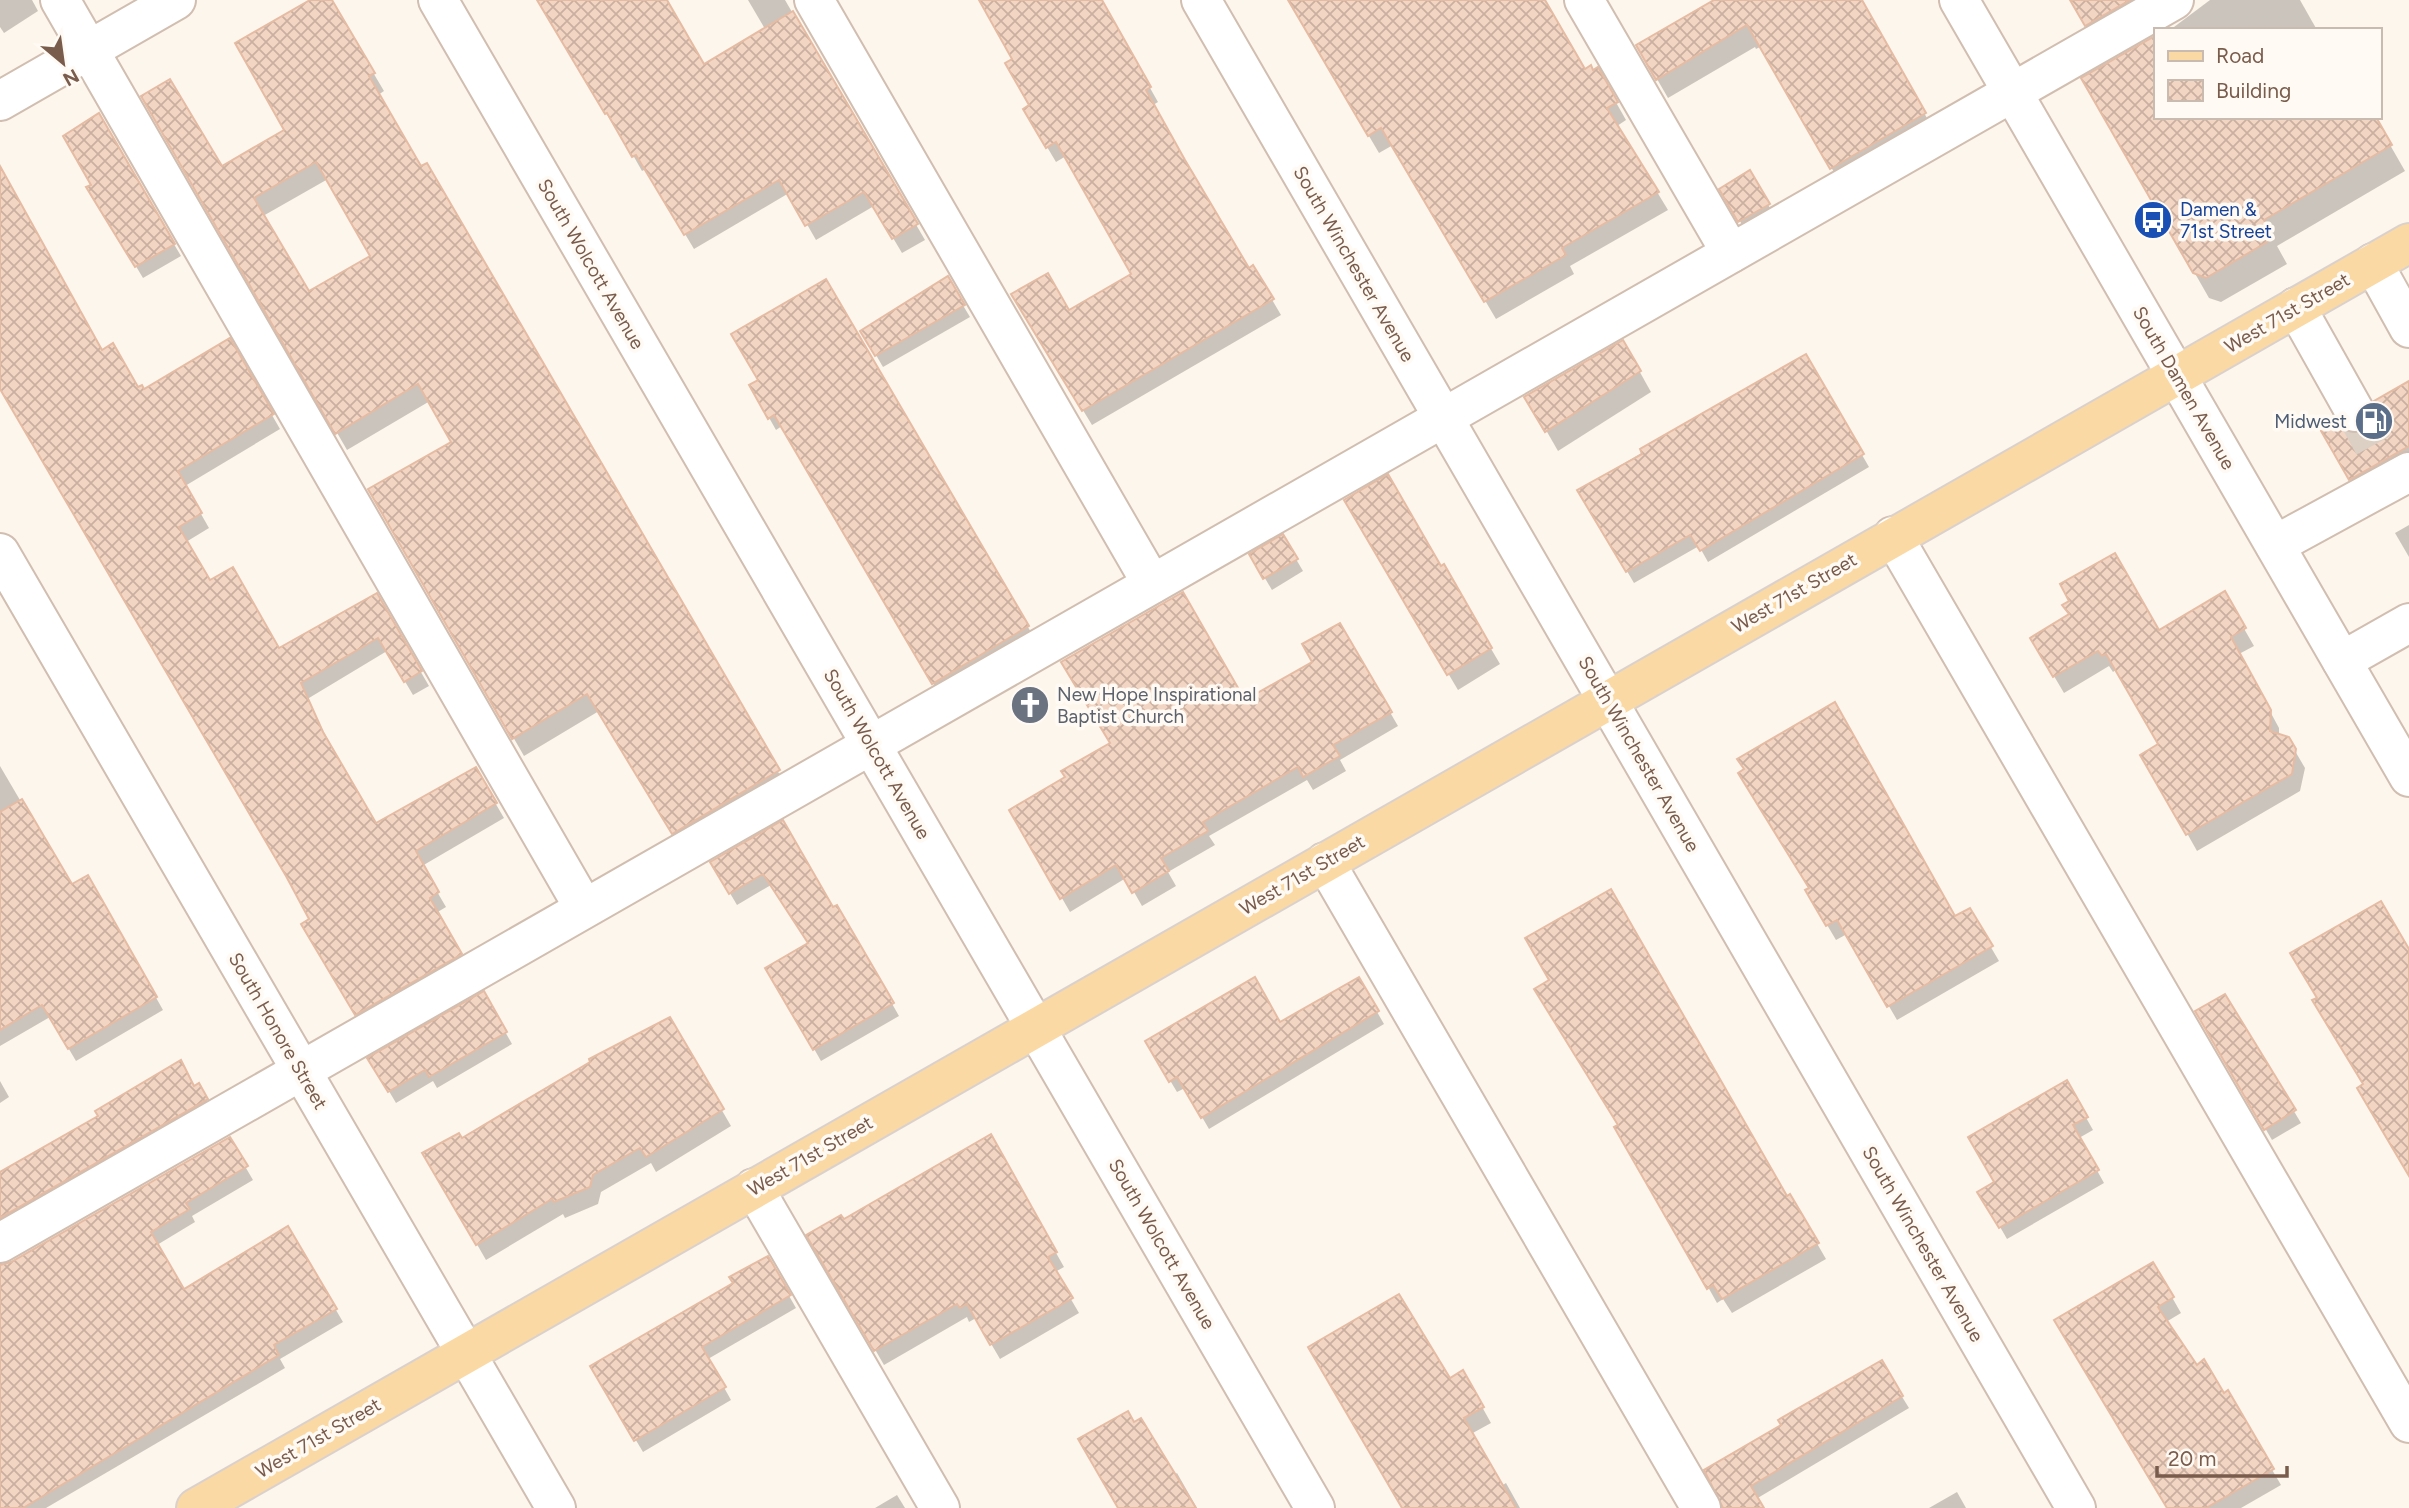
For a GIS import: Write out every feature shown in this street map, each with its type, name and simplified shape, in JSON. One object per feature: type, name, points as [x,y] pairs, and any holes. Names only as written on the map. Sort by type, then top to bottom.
[{"type":"main road","name":"West 71st Street","points":[[196,1508],[2409,243]]},
{"type":"street","points":[[60,0],[584,908]]},
{"type":"street","points":[[0,100],[176,0]]},
{"type":"street","name":"South Wolcott Avenue","points":[[438,0],[1315,1508]]},
{"type":"street","points":[[814,0],[1152,584]]},
{"type":"street","name":"South Winchester Avenue","points":[[1201,0],[2076,1508]]},
{"type":"street","points":[[1584,0],[1731,253]]},
{"type":"street","name":"South Damen Avenue","points":[[1959,0],[2409,777]]},
{"type":"street","points":[[5,1230],[301,1071],[2174,0]]},
{"type":"street","points":[[2373,263],[2409,328]]},
{"type":"street","points":[[2296,307],[2355,412]]},
{"type":"street","points":[[2275,545],[2395,472]]},
{"type":"street","points":[[1893,536],[2409,1423]]},
{"type":"street","name":"South Honore Street","points":[[0,553],[556,1508]]},
{"type":"street","points":[[2342,661],[2409,623]]},
{"type":"street","points":[[1325,862],[1701,1508]]},
{"type":"street","points":[[754,1188],[940,1508]]},
{"type":"building","points":[[310,0],[332,0],[375,73],[369,76],[421,166],[427,163],[780,770],[672,834],[587,694],[512,739],[368,489],[451,442],[418,384],[335,434],[141,96],[170,79],[222,166],[284,130],[235,43]],"holes":[[[316,162],[370,256],[309,291],[254,198]]]},
{"type":"building","points":[[537,0],[667,0],[704,64],[793,11],[918,224],[892,239],[864,192],[805,226],[779,180],[684,235],[636,155],[632,157],[607,113],[605,114]]},
{"type":"building","points":[[979,0],[1102,0],[1151,87],[1146,90],[1185,160],[1249,268],[1253,265],[1274,299],[1082,411],[1011,294],[1048,273],[1069,310],[1131,274],[1056,142],[1046,148],[1023,109],[1029,105],[1005,63],[1012,59]]},
{"type":"building","points":[[1288,0],[1545,0],[1585,69],[1591,65],[1593,70],[1598,67],[1618,102],[1607,108],[1659,192],[1562,248],[1566,255],[1484,302],[1381,128],[1368,136]]},
{"type":"building","points":[[1714,0],[1862,0],[1926,113],[1830,169],[1747,25],[1656,80],[1636,45]]},
{"type":"building","points":[[2070,0],[2130,0],[2085,26]]},
{"type":"building","points":[[2154,37],[2154,119],[2377,119],[2392,145],[2264,220],[2274,238],[2206,278],[2193,273],[2081,78]]},
{"type":"building","points":[[99,113],[175,244],[135,267],[86,187],[91,185],[63,136]]},
{"type":"building","points":[[0,166],[102,350],[113,343],[138,387],[142,385],[144,389],[230,338],[274,414],[178,471],[202,513],[179,527],[210,580],[233,567],[279,648],[377,593],[422,671],[404,682],[378,638],[301,683],[323,732],[376,823],[476,767],[497,803],[416,851],[439,892],[430,898],[462,954],[355,1015],[301,924],[309,919],[286,876],[0,389]]},
{"type":"building","points":[[1750,170],[1770,204],[1738,222],[1719,189]]},
{"type":"building","points":[[948,276],[965,305],[875,356],[860,331]]},
{"type":"building","points":[[826,279],[1029,626],[932,684],[774,415],[768,419],[749,385],[758,380],[731,334]]},
{"type":"building","points":[[1623,340],[1641,371],[1545,432],[1524,397]]},
{"type":"building","points":[[1806,354],[1864,454],[1700,551],[1690,535],[1626,572],[1577,490],[1642,454],[1640,449]]},
{"type":"building","name":"Midwest","points":[[2409,381],[2409,446],[2349,480],[2321,431],[2336,423],[2343,430],[2354,434],[2366,431],[2374,423],[2377,413],[2374,401]]},
{"type":"building","points":[[1388,474],[1492,648],[1447,675],[1344,500]]},
{"type":"building","points":[[1283,534],[1298,559],[1263,579],[1249,554]]},
{"type":"building","points":[[2115,553],[2159,630],[2225,591],[2246,628],[2231,637],[2271,710],[2270,731],[2289,737],[2296,749],[2292,774],[2186,835],[2140,755],[2158,744],[2106,654],[2102,656],[2098,651],[2053,677],[2030,638],[2069,614],[2062,605],[2069,601],[2060,584]]},
{"type":"building","points":[[1183,592],[1245,700],[1312,662],[1302,644],[1340,623],[1392,712],[1333,745],[1340,756],[1303,777],[1298,767],[1203,822],[1208,831],[1161,858],[1169,871],[1132,893],[1116,865],[1060,899],[1009,810],[1065,777],[1061,771],[1110,743],[1061,662]]},
{"type":"building","points":[[1835,702],[1955,916],[1970,908],[1993,946],[1887,1007],[1837,920],[1826,926],[1805,890],[1809,888],[1738,773],[1744,769],[1737,759]]},
{"type":"building","points":[[22,799],[72,884],[88,875],[157,997],[68,1049],[42,1005],[0,1030],[0,812]]},
{"type":"building","points":[[783,820],[833,907],[837,905],[894,1003],[813,1050],[765,968],[808,943],[763,874],[729,894],[710,862]]},
{"type":"building","points":[[1611,889],[1787,1196],[1790,1194],[1819,1243],[1722,1299],[1713,1285],[1707,1289],[1614,1127],[1618,1125],[1534,989],[1549,980],[1525,938]]},
{"type":"building","points":[[2381,901],[2409,949],[2409,1176],[2357,1088],[2363,1084],[2312,1000],[2317,998],[2290,953]]},
{"type":"building","points":[[1255,977],[1280,1022],[1359,977],[1379,1011],[1201,1118],[1177,1077],[1169,1082],[1145,1041]]},
{"type":"building","points":[[484,991],[507,1032],[429,1077],[425,1070],[388,1092],[367,1058]]},
{"type":"building","points":[[2225,994],[2296,1110],[2264,1130],[2195,1011]]},
{"type":"building","points":[[670,1017],[724,1109],[646,1157],[640,1148],[593,1175],[590,1187],[554,1202],[552,1199],[476,1245],[422,1153],[459,1133],[462,1138],[590,1062],[589,1059]]},
{"type":"building","points":[[181,1060],[194,1086],[199,1083],[208,1099],[0,1218],[0,1172],[98,1116],[95,1111]]},
{"type":"building","points":[[2067,1080],[2088,1117],[2073,1125],[2099,1170],[1999,1228],[1977,1192],[1994,1182],[1968,1137]]},
{"type":"building","points":[[991,1134],[1057,1252],[1048,1257],[1073,1298],[990,1345],[967,1304],[960,1308],[957,1304],[874,1351],[806,1235],[841,1215],[844,1219]]},
{"type":"building","points":[[230,1137],[248,1166],[186,1203],[190,1209],[151,1232],[184,1289],[288,1226],[337,1309],[274,1345],[279,1355],[23,1508],[0,1508],[0,1265],[11,1262]]},
{"type":"building","points":[[768,1256],[791,1295],[702,1347],[726,1387],[634,1441],[590,1366],[733,1283],[729,1277]]},
{"type":"building","points":[[2153,1262],[2174,1297],[2158,1307],[2197,1365],[2204,1359],[2224,1393],[2228,1390],[2274,1469],[2206,1508],[2167,1508],[2054,1320]]},
{"type":"building","points":[[1399,1294],[1450,1378],[1463,1370],[1484,1407],[1464,1418],[1516,1508],[1402,1508],[1308,1347]]},
{"type":"building","points":[[1882,1360],[1903,1396],[1751,1486],[1764,1508],[1723,1508],[1704,1470],[1781,1425],[1778,1420]]},
{"type":"building","points":[[1128,1411],[1134,1422],[1141,1418],[1196,1508],[1118,1508],[1078,1439]]},
{"type":"tunnel","points":[[2355,412],[2382,462]]},
{"type":"place","name":"Damen & 71st Street","points":[[2153,220]]},
{"type":"place","name":"Midwest","points":[[2374,421]]},
{"type":"place","name":"New Hope Inspirational Baptist Church","points":[[1030,705]]}]
